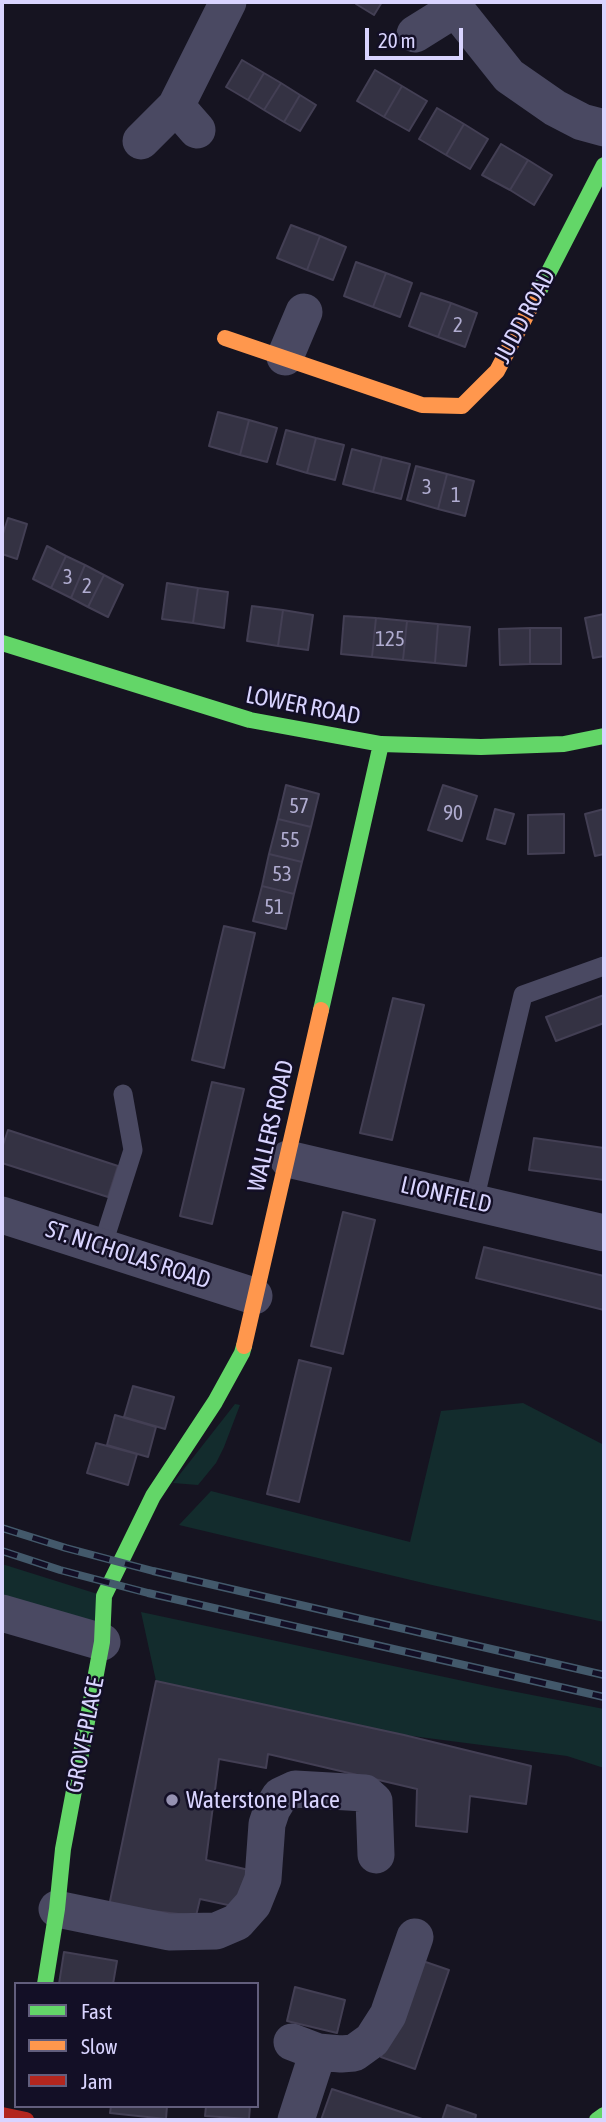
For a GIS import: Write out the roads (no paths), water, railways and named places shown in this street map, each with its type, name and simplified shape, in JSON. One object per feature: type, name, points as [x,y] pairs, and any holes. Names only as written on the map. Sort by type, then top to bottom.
[{"type":"street","points":[[141,141],[186,118],[228,2]]},
{"type":"street","points":[[415,34],[453,5],[509,76],[555,108],[582,122],[604,128]]},
{"type":"street","name":"JUDD ROAD","points":[[225,338],[422,405],[462,406],[497,370],[604,165]]},
{"type":"street","points":[[285,358],[304,312]]},
{"type":"street","name":"LOWER ROAD","points":[[2,643],[250,720],[381,744],[481,747],[564,744],[604,736]]},
{"type":"street","name":"WALLERS ROAD","points":[[153,1496],[215,1402],[242,1353],[381,744]]},
{"type":"street","name":"LIONFIELD","points":[[288,1159],[604,1233]]},
{"type":"street","name":"ST. NICHOLAS ROAD","points":[[2,1215],[254,1296]]},
{"type":"street","name":"GROVE PLACE","points":[[45,1982],[64,1849],[102,1642],[104,1596],[153,1496]]},
{"type":"street","points":[[2,1614],[102,1642]]},
{"type":"street","points":[[57,1909],[169,1932],[216,1931],[237,1922],[253,1904],[263,1879],[267,1824],[272,1809],[280,1796],[295,1789],[366,1793],[374,1801],[376,1855]]},
{"type":"street","points":[[296,2120],[305,2047],[341,2054],[354,2053],[372,2040],[388,2015],[415,1937]]},
{"type":"street","points":[[2,2115],[25,2120]]},
{"type":"street","points":[[597,2120],[604,2115]]},
{"type":"lane","points":[[474,1201],[523,995],[604,966]]},
{"type":"lane","points":[[102,1247],[132,1150],[123,1094]]},
{"type":"railway","points":[[2,1528],[153,1571],[604,1675]]},
{"type":"railway","points":[[2,1551],[60,1570],[148,1593],[604,1697]]},
{"type":"place","name":"Waterstone Place","points":[[172,1800]]}]
